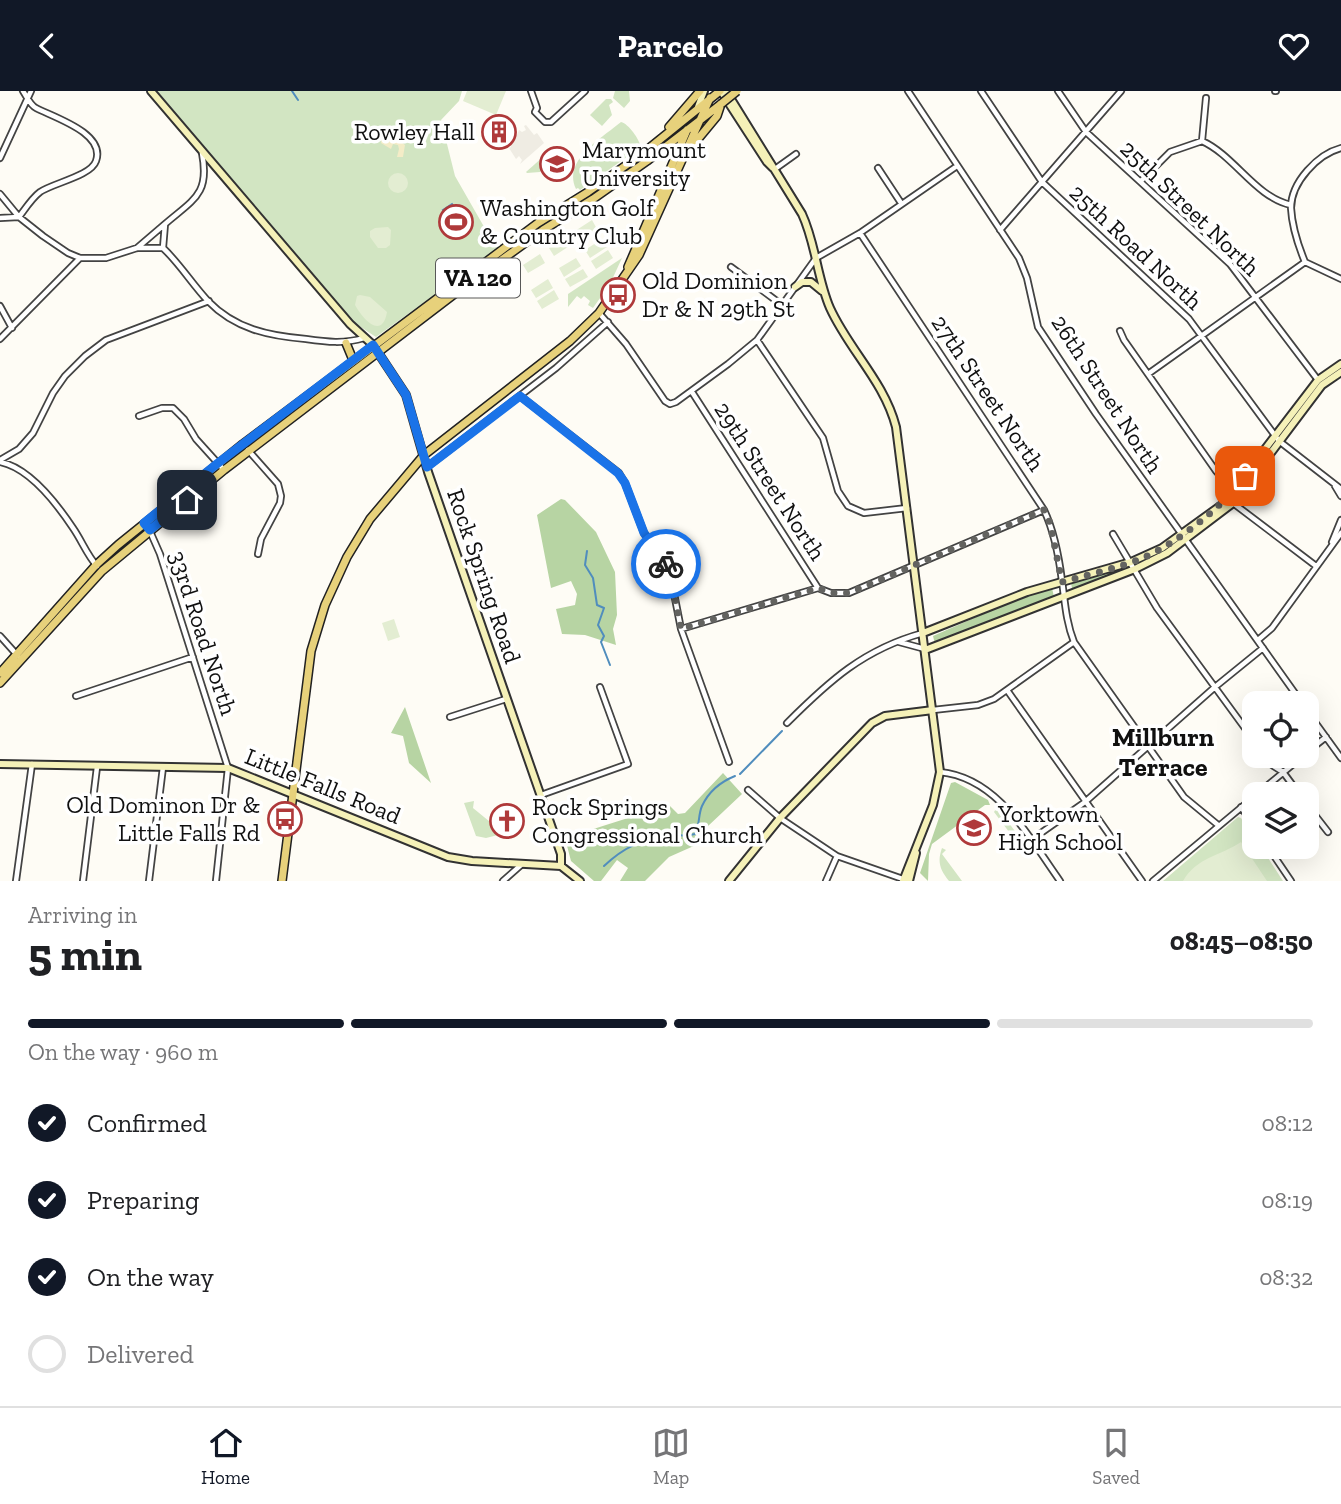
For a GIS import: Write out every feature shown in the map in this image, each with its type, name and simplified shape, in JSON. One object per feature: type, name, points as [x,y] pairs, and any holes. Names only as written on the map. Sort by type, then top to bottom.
[{"type":"main road","points":[[662,138],[702,91]]},
{"type":"main road","name":"VA 120","points":[[246,447],[353,360],[375,349],[543,230],[593,199],[737,91]]},
{"type":"main road","points":[[282,881],[311,651],[327,599],[346,557],[370,519],[424,456],[570,341],[599,313],[645,244],[701,117],[715,93]]},
{"type":"main road","name":"VA 120","points":[[0,683],[99,568],[147,526],[538,223],[588,192],[662,138],[715,93]]},
{"type":"main road","points":[[685,153],[692,148],[716,116],[720,104]]},
{"type":"main road","points":[[627,272],[632,254],[698,107]]},
{"type":"main road","points":[[346,343],[353,360]]},
{"type":"main road","name":"VA 120","points":[[0,673],[19,658]]},
{"type":"street","points":[[0,218],[19,216],[40,192],[90,169],[96,162],[97,150],[92,141],[66,121],[33,107],[23,91]]},
{"type":"street","points":[[0,158],[31,91]]},
{"type":"street","name":"Rock Spring Road","points":[[151,91],[350,324],[375,349],[406,395],[427,467],[561,853],[561,866]]},
{"type":"street","points":[[531,91],[537,109],[535,113],[540,120],[551,122],[585,91]]},
{"type":"street","points":[[698,107],[702,91]]},
{"type":"street","points":[[726,91],[802,214],[825,295],[836,320],[890,406],[907,508],[940,772],[933,805],[916,851],[916,859],[905,880],[837,856],[780,818],[748,790]]},
{"type":"street","name":"26th Street North","points":[[908,91],[1023,268],[1038,327],[1096,414],[1293,691]]},
{"type":"street","name":"25th Road North","points":[[981,91],[1042,183],[1174,303],[1277,439],[1341,489]]},
{"type":"street","name":"25th Street North","points":[[1058,91],[1086,132],[1230,264],[1320,382]]},
{"type":"street","points":[[1000,230],[1121,91]]},
{"type":"street","points":[[715,93],[775,169]]},
{"type":"street","points":[[1202,141],[1206,98]]},
{"type":"street","points":[[1141,181],[1170,152],[1202,141],[1218,149],[1278,202],[1291,205]]},
{"type":"street","points":[[1341,148],[1329,151],[1313,163],[1298,185],[1291,205],[1298,245],[1306,262],[1341,279]]},
{"type":"street","points":[[201,151],[206,174]]},
{"type":"street","points":[[775,169],[796,154]]},
{"type":"street","points":[[137,248],[200,192],[206,174],[215,166]]},
{"type":"street","points":[[599,313],[626,344],[665,401],[670,404],[692,392],[757,340],[816,258],[860,233],[957,166]]},
{"type":"street","points":[[878,168],[901,203]]},
{"type":"street","points":[[0,194],[19,216],[55,246],[80,258],[106,258],[137,248],[163,248],[209,301],[230,319],[254,331],[277,337],[346,343],[365,338]]},
{"type":"street","points":[[163,248],[165,224]]},
{"type":"street","name":"27th Street North","points":[[860,233],[1044,510],[1050,523],[1069,629],[1074,642],[1184,797],[1219,825]]},
{"type":"street","points":[[0,339],[80,258]]},
{"type":"street","points":[[1148,374],[1306,262]]},
{"type":"street","points":[[731,267],[782,305]]},
{"type":"street","points":[[795,287],[802,282],[811,282],[825,295]]},
{"type":"street","points":[[0,461],[19,449],[33,432],[53,393],[85,356],[106,340],[209,301]]},
{"type":"street","points":[[0,306],[12,328]]},
{"type":"street","points":[[427,467],[556,369],[608,322]]},
{"type":"street","points":[[1120,331],[1148,374],[1236,494]]},
{"type":"street","points":[[757,340],[823,438],[838,491],[848,506],[864,513],[907,508]]},
{"type":"street","points":[[899,642],[925,649],[1135,569],[1167,553],[1236,494],[1320,382],[1341,364]]},
{"type":"street","points":[[1320,382],[1341,372]]},
{"type":"street","name":"29th Street North","points":[[692,392],[818,588]]},
{"type":"street","points":[[520,396],[618,473],[625,483],[644,533],[665,560],[670,573],[681,629],[729,762]]},
{"type":"street","points":[[139,417],[162,408],[173,408],[221,466]]},
{"type":"street","points":[[246,447],[278,484],[281,496],[261,539],[258,554]]},
{"type":"street","points":[[0,461],[10,464],[45,492],[99,568]]},
{"type":"street","name":"25th Road North","points":[[1332,483],[1341,496]]},
{"type":"street","points":[[787,723],[844,670],[877,650],[1027,592],[1131,562],[1183,537],[1233,503],[1236,494]]},
{"type":"street","points":[[1233,503],[1316,566]]},
{"type":"street","points":[[681,629],[818,588],[831,593],[849,593],[1044,510]]},
{"type":"street","points":[[1331,546],[1341,520]]},
{"type":"street","name":"33rd Road North","points":[[147,526],[160,554],[228,768],[216,881]]},
{"type":"street","points":[[1258,640],[1272,628],[1341,533]]},
{"type":"street","points":[[1113,534],[1157,607],[1242,725]]},
{"type":"street","points":[[0,635],[19,658]]},
{"type":"street","points":[[729,881],[780,818],[872,723],[885,716],[978,705],[994,699],[1074,642]]},
{"type":"street","points":[[1031,840],[1085,802],[1214,687],[1263,648]]},
{"type":"street","points":[[76,696],[193,657]]},
{"type":"street","points":[[541,795],[628,765],[600,687]]},
{"type":"street","points":[[1007,690],[1142,881]]},
{"type":"street","points":[[450,717],[506,699]]},
{"type":"street","points":[[1319,727],[1341,758]]},
{"type":"street","points":[[1319,743],[1326,737]]},
{"type":"street","name":"Little Falls Road","points":[[0,764],[228,768],[448,857],[561,866]]},
{"type":"street","points":[[16,881],[32,764]]},
{"type":"street","points":[[149,881],[163,766]]},
{"type":"street","points":[[83,881],[97,767]]},
{"type":"street","points":[[1277,768],[1290,782]]},
{"type":"street","points":[[1271,782],[1288,768]]},
{"type":"street","points":[[940,772],[955,773],[986,790],[1008,808],[1060,881]]},
{"type":"street","points":[[1153,881],[1241,807]]},
{"type":"street","points":[[1319,820],[1328,832]]},
{"type":"street","points":[[826,881],[837,856]]},
{"type":"street","points":[[1276,859],[1291,881]]},
{"type":"street","points":[[503,881],[522,864]]},
{"type":"street","points":[[561,866],[580,881]]},
{"type":"green space","points":[[157,91],[462,91],[459,101],[441,120],[455,176],[483,225],[502,246],[376,337],[353,322]]},
{"type":"green space","points":[[467,91],[506,91],[496,115],[463,101]]},
{"type":"green space","points":[[615,91],[629,91],[630,101],[624,108],[613,98]]},
{"type":"green space","points":[[606,99],[613,102],[609,105],[612,115],[602,126],[590,115]]},
{"type":"green space","points":[[621,122],[633,132],[641,147],[580,190],[576,189],[573,178],[579,159]]},
{"type":"green space","points":[[544,156],[560,166],[559,174],[549,173],[552,165],[547,169],[542,168],[540,172],[526,172]]},
{"type":"green space","points":[[394,173],[402,173],[408,183],[402,193],[394,193],[388,187],[388,179]]},
{"type":"green space","points":[[592,220],[597,229],[580,239],[575,231]]},
{"type":"green space","points":[[388,227],[391,230],[390,245],[378,248],[370,237],[370,231]]},
{"type":"green space","points":[[566,237],[571,245],[554,256],[549,248]]},
{"type":"green space","points":[[602,239],[607,247],[590,258],[585,250]]},
{"type":"green space","points":[[608,250],[613,258],[596,269],[591,261]]},
{"type":"green space","points":[[540,254],[545,263],[528,273],[523,265]]},
{"type":"green space","points":[[576,258],[581,266],[564,277],[559,268]]},
{"type":"green space","points":[[622,258],[610,284],[593,308],[588,305],[590,301],[584,296],[581,299],[577,296],[568,307],[568,294]]},
{"type":"green space","points":[[583,269],[588,277],[570,287],[565,279]]},
{"type":"green space","points":[[509,275],[514,283],[496,294],[491,285]]},
{"type":"green space","points":[[548,279],[553,288],[536,298],[531,290]]},
{"type":"green space","points":[[554,290],[559,299],[542,309],[537,301]]},
{"type":"green space","points":[[357,296],[370,297],[387,312],[381,325],[367,321],[358,310],[355,305]]},
{"type":"green space","points":[[561,499],[596,532],[615,572],[617,615],[613,629],[616,645],[585,635],[562,634],[556,609],[575,605],[577,594],[571,581],[551,588],[537,515]]},
{"type":"green space","points":[[1120,568],[1122,570],[1072,589],[1071,582]]},
{"type":"green space","points":[[1052,588],[1054,597],[935,644],[933,636],[1022,597]]},
{"type":"green space","points":[[394,619],[400,637],[388,641],[382,623]]},
{"type":"green space","points":[[405,707],[431,783],[409,763],[403,736],[391,733]]},
{"type":"green space","points":[[723,773],[742,794],[707,827],[696,845],[669,857],[645,881],[620,881],[628,868],[617,860],[601,881],[594,881],[571,861],[565,838],[669,805],[678,814],[685,813]]},
{"type":"green space","points":[[955,782],[988,800],[990,805],[985,805],[932,844],[928,881],[920,873],[951,783]]},
{"type":"green space","points":[[474,801],[473,808],[495,826],[498,835],[486,838],[476,836],[464,803]]},
{"type":"green space","points":[[997,807],[1023,842],[1019,845],[994,812]]},
{"type":"green space","points":[[1238,817],[1242,819],[1242,859],[1269,859],[1283,881],[1163,881]]},
{"type":"green space","points":[[1241,842],[1242,859],[1252,859],[1267,881],[1183,881],[1202,862]]},
{"type":"green space","points":[[942,848],[946,850],[942,854],[962,881],[949,881],[943,873],[940,866]]},
{"type":"sand","points":[[389,133],[405,145],[403,157],[397,157],[398,145],[393,144],[391,149],[381,143],[382,135]]},
{"type":"shaded area","points":[[526,125],[534,135],[537,133],[544,143],[520,164],[522,160],[519,156],[516,159],[509,143],[519,130],[526,130]]},
{"type":"water","name":"Washington Golf & Country Club","points":[[452,204],[467,225],[450,237],[442,225],[450,220],[443,210]]},
{"type":"waterway","points":[[292,91],[298,100]]},
{"type":"waterway","points":[[587,551],[585,565],[593,578],[597,605],[604,608],[598,625],[604,636],[601,642],[610,665]]},
{"type":"waterway","points":[[740,774],[782,731]]},
{"type":"waterway","points":[[604,866],[625,849],[641,842],[658,837],[695,834],[701,809],[708,796],[720,784],[735,776]]},
{"type":"way so far","points":[[666,564],[681,629],[818,588],[831,593],[849,593],[1044,510],[1050,523],[1062,582],[1131,562],[1162,548],[1223,504],[1245,476]]},
{"type":"place","name":"Rowley Hall","points":[[499,132]]},
{"type":"place","name":"Marymount University","points":[[557,164]]},
{"type":"place","name":"Washington Golf & Country Club","points":[[456,222]]},
{"type":"place","name":"Old Dominion Dr & N 29th St","points":[[618,295]]},
{"type":"place","name":"Old Dominon Dr & Little Falls Rd","points":[[285,819]]},
{"type":"place","name":"Rock Springs Congressional Church","points":[[507,821]]},
{"type":"place","name":"Yorktown High School","points":[[974,828]]},
{"type":"district","name":"Millburn Terrace","points":[[1163,752]]},
{"type":"route","points":[[187,500],[150,530],[144,523],[373,345],[406,395],[427,467],[520,396],[618,473],[625,483],[644,533],[666,564]]}]
